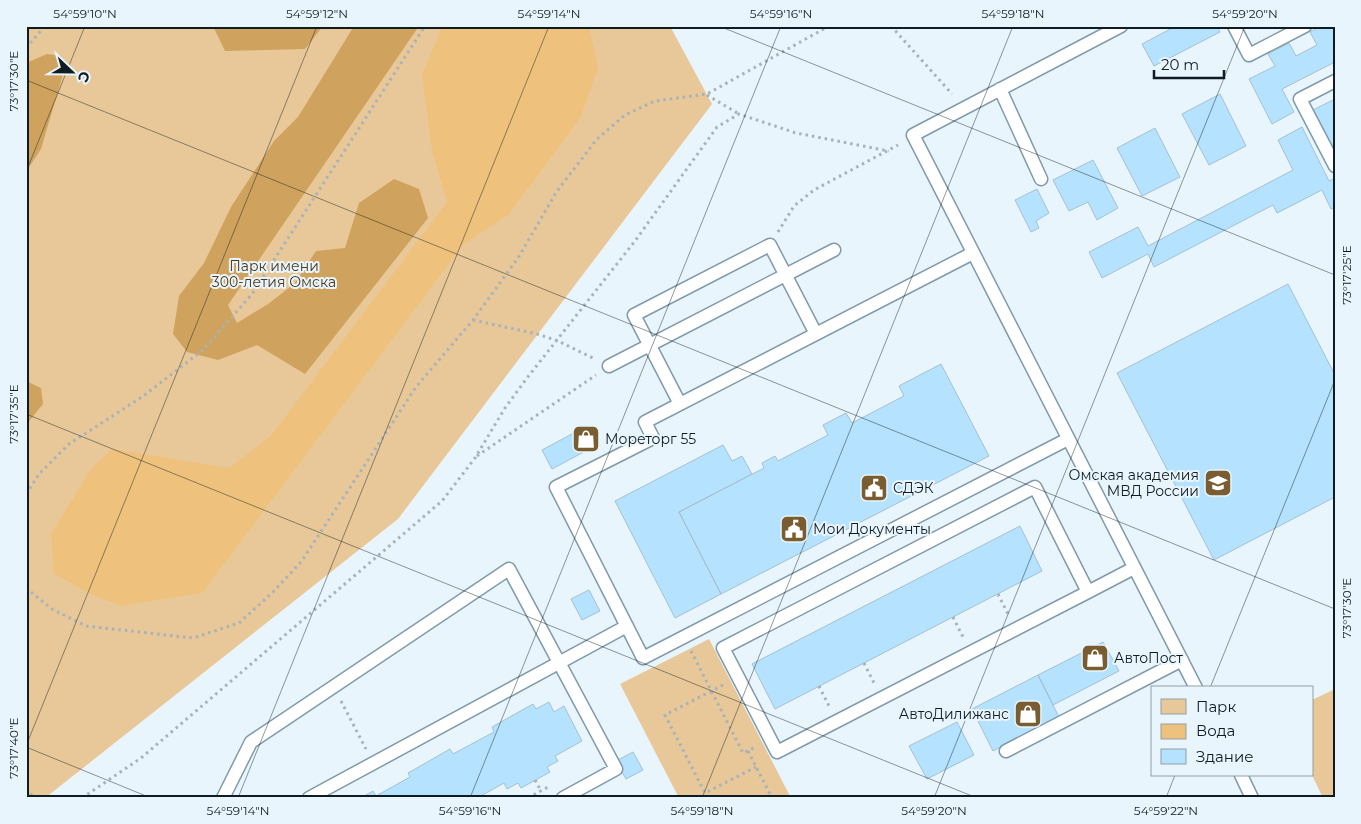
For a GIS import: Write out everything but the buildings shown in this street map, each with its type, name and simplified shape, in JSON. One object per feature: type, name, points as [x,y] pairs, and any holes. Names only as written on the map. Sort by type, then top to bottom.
[{"type":"lane","points":[[1121,26],[913,135],[1195,686]]},
{"type":"lane","points":[[1234,26],[1249,55],[1304,26]]},
{"type":"lane","points":[[1335,81],[1300,99],[1335,166]]},
{"type":"lane","points":[[1000,89],[1041,179]]},
{"type":"lane","points":[[680,404],[634,315],[770,245],[816,334]]},
{"type":"lane","points":[[609,366],[834,250]]},
{"type":"lane","points":[[973,253],[645,422],[653,438],[556,488],[643,658],[1068,439]]},
{"type":"lane","points":[[1088,592],[1035,488],[723,648],[777,752],[1088,592],[1134,568]]},
{"type":"lane","points":[[223,798],[251,742],[508,569],[616,769],[562,798]]},
{"type":"lane","points":[[309,798],[627,626]]},
{"type":"lane","points":[[1006,751],[1182,660]]},
{"type":"lane","points":[[1241,776],[1252,798]]},
{"type":"path","points":[[26,48],[45,26]]},
{"type":"path","points":[[26,494],[39,474],[69,444],[142,397],[203,350],[252,294],[425,26]]},
{"type":"path","points":[[26,588],[52,609],[86,626],[192,638],[239,623],[273,592],[301,562],[416,387],[473,320],[518,258],[557,192],[597,139],[625,115],[654,102],[707,94],[829,26]]},
{"type":"path","points":[[891,26],[964,108]]},
{"type":"path","points":[[707,94],[739,114],[796,133],[889,151]]},
{"type":"path","points":[[82,798],[141,758],[442,501],[474,458],[510,400],[635,241],[717,127],[739,114]]},
{"type":"path","points":[[770,245],[794,206],[814,190],[839,174],[889,151],[913,135]]},
{"type":"path","points":[[473,320],[558,341],[609,366],[474,458]]},
{"type":"path","points":[[998,594],[1009,616]]},
{"type":"path","points":[[953,617],[964,639]]},
{"type":"path","points":[[684,637],[743,753],[748,751],[772,798]]},
{"type":"path","points":[[864,663],[875,685]]},
{"type":"path","points":[[819,686],[831,708]]},
{"type":"path","points":[[333,687],[374,763]]},
{"type":"path","points":[[711,691],[665,715],[705,793],[756,767]]},
{"type":"path","points":[[535,780],[541,791]]},
{"type":"path","points":[[26,789],[34,798]]},
{"type":"green space","name":"Парк имени 300-летия Омска","points":[[26,26],[670,26],[712,104],[398,519],[45,798],[26,798]]},
{"type":"green space","points":[[709,639],[791,798],[679,798],[620,684]]},
{"type":"green space","points":[[1335,689],[1335,798],[1323,798],[1312,776],[1314,776],[1314,699]]},
{"type":"shaded area","points":[[213,26],[323,26],[305,49],[225,51]]},
{"type":"shaded area","points":[[354,26],[419,26],[228,305],[237,323],[268,304],[294,284],[316,251],[345,248],[359,203],[394,179],[419,189],[428,218],[305,374],[257,345],[218,360],[187,352],[173,334],[179,296],[204,263],[231,207],[274,141],[298,117]]},
{"type":"shaded area","points":[[47,54],[61,56],[64,71],[41,149],[26,172],[26,63]]},
{"type":"shaded area","points":[[26,381],[41,388],[43,404],[26,425]]},
{"type":"water","points":[[443,26],[589,26],[598,68],[580,118],[509,214],[463,245],[202,593],[120,606],[86,592],[54,573],[51,534],[91,469],[112,449],[229,468],[271,436],[447,202],[432,150],[422,75]]},
{"type":"place","name":"Мореторг 55","points":[[586,439]]},
{"type":"place","name":"Омская академия МВД России","points":[[1218,483]]},
{"type":"place","name":"СДЭК","points":[[874,488]]},
{"type":"place","name":"Мои Документы","points":[[794,529]]},
{"type":"place","name":"АвтоПост","points":[[1095,658]]},
{"type":"place","name":"АвтоДилижанс","points":[[1028,714]]}]
